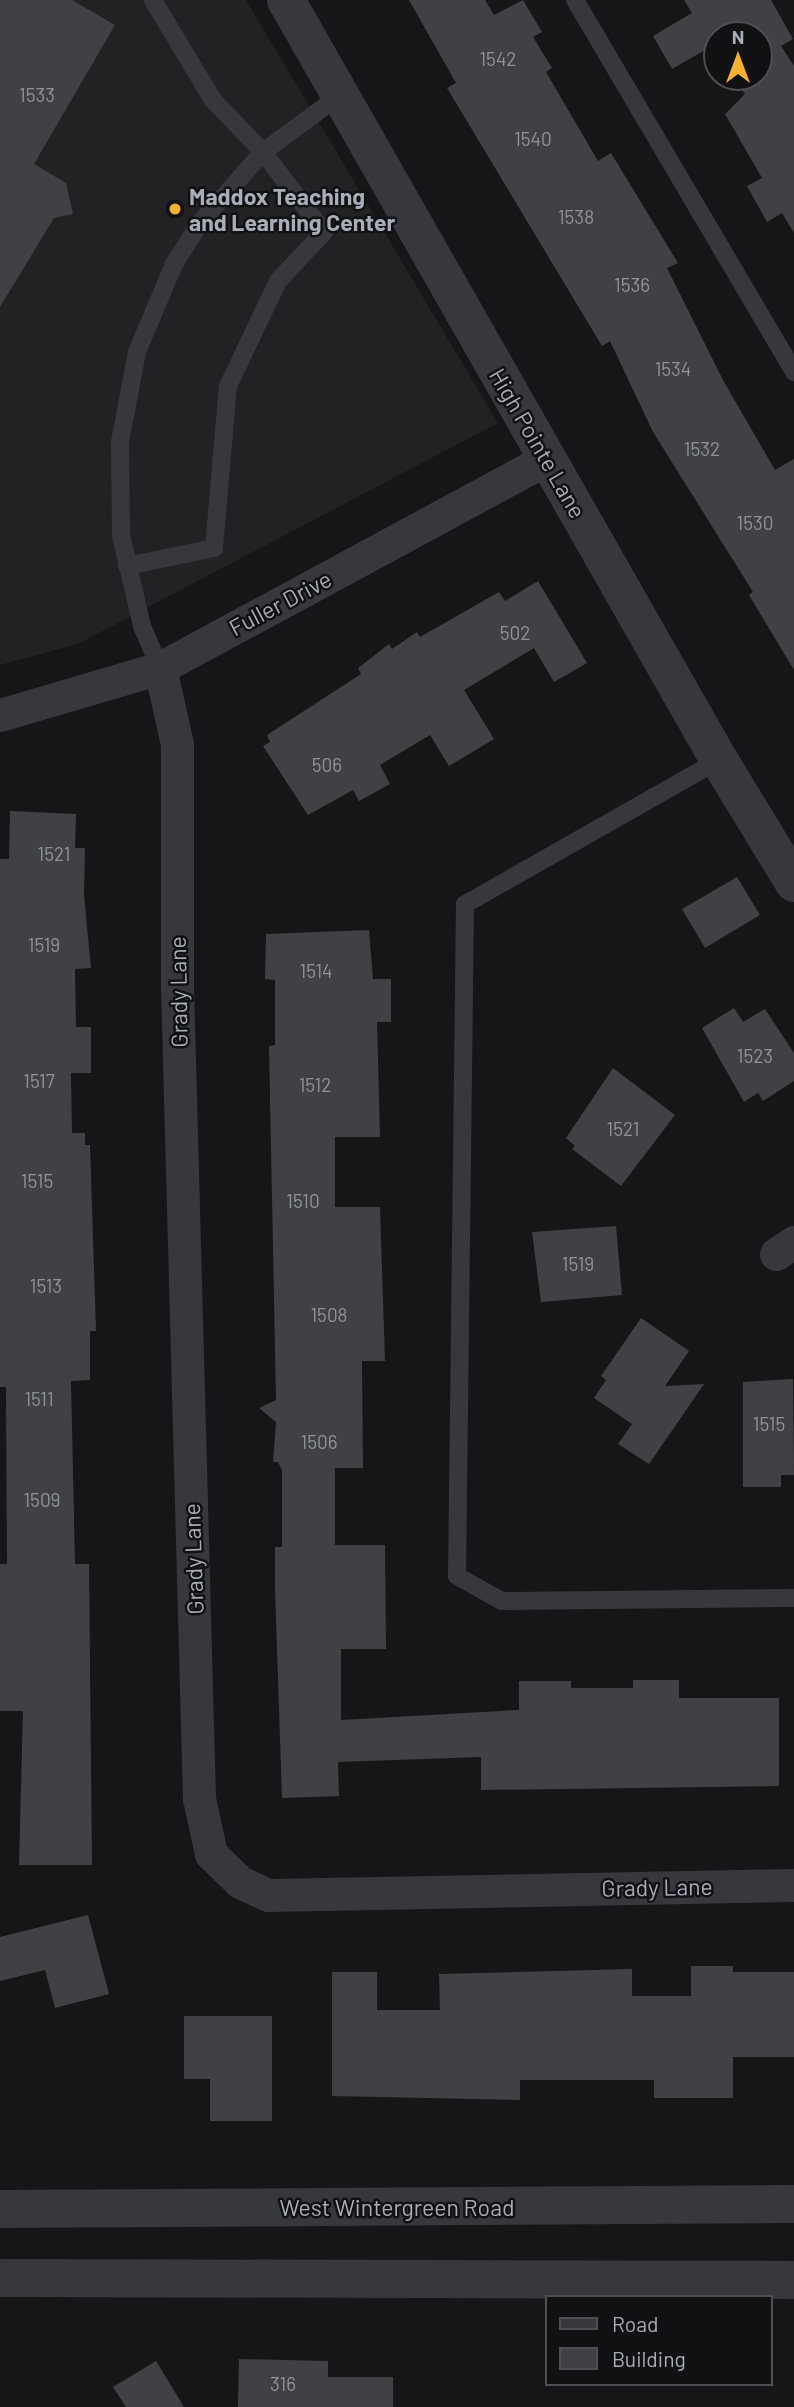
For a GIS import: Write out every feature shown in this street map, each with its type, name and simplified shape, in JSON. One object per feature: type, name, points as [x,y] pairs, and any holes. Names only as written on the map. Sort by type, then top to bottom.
[{"type":"street","name":"High Pointe Lane","points":[[286,0],[719,761],[794,883]]},
{"type":"street","name":"Fuller Drive","points":[[0,715],[160,668],[547,459]]},
{"type":"street","name":"Grady Lane","points":[[160,668],[177,744],[177,986],[199,1798],[211,1854],[240,1882],[268,1895],[794,1885]]},
{"type":"street","name":"West Wintergreen Road","points":[[0,2209],[794,2204]]},
{"type":"street","points":[[0,2278],[794,2280]]},
{"type":"lane","points":[[127,566],[214,548],[228,386],[278,281],[324,232],[263,152],[213,100],[153,0]]},
{"type":"lane","points":[[575,0],[794,372]]},
{"type":"lane","points":[[160,668],[142,626],[127,566],[118,489],[120,443],[137,352],[174,264],[222,195],[263,152],[340,95]]},
{"type":"lane","points":[[719,761],[465,904],[457,1576],[502,1601],[794,1598]]},
{"type":"shaded area","name":"Maddox Teaching and Learning Center","points":[[0,0],[246,0],[498,423],[78,644],[0,665]]},
{"type":"building","points":[[0,0],[72,0],[115,25],[34,164],[66,183],[73,214],[54,218],[0,307]]},
{"type":"building","points":[[409,0],[485,0],[494,15],[523,0],[542,32],[533,37],[552,68],[546,72],[598,161],[611,153],[678,263],[667,268],[724,382],[775,470],[794,459],[794,670],[749,595],[753,592],[653,432],[610,341],[602,346],[447,88],[456,83]]},
{"type":"building","points":[[684,0],[771,0],[793,39],[781,46],[794,66],[794,233],[782,213],[767,222],[747,186],[762,178],[725,114],[745,94],[743,91],[773,91],[773,21],[703,21],[703,51],[672,69],[653,36],[692,13]]},
{"type":"building","points":[[538,581],[587,663],[554,682],[534,648],[464,690],[494,739],[449,766],[430,735],[380,765],[390,784],[359,801],[353,790],[308,815],[263,746],[270,742],[267,735],[361,674],[358,668],[389,644],[392,649],[417,632],[420,637],[499,592],[505,601]]},
{"type":"building","points":[[10,811],[76,814],[75,848],[85,848],[84,895],[91,968],[75,969],[76,1027],[91,1027],[91,1073],[71,1073],[72,1133],[85,1133],[85,1145],[90,1145],[96,1331],[90,1331],[90,1380],[71,1381],[75,1564],[89,1564],[92,1865],[19,1865],[23,1711],[0,1711],[0,1564],[7,1564],[6,1387],[0,1387],[0,859],[9,859]]},
{"type":"building","points":[[737,877],[760,915],[705,948],[682,909]]},
{"type":"building","points":[[369,930],[373,979],[391,979],[391,1022],[377,1022],[380,1137],[335,1137],[335,1207],[380,1207],[385,1361],[362,1361],[363,1468],[335,1468],[335,1545],[385,1545],[386,1649],[341,1649],[341,1720],[519,1710],[519,1681],[571,1681],[571,1688],[633,1688],[633,1680],[679,1680],[679,1698],[779,1698],[779,1786],[481,1790],[481,1757],[338,1762],[339,1796],[282,1798],[275,1547],[282,1547],[282,1470],[278,1462],[273,1462],[276,1422],[259,1408],[276,1400],[269,1046],[275,1045],[275,980],[265,979],[266,934]]},
{"type":"building","points":[[734,1008],[743,1022],[765,1009],[794,1053],[794,1081],[763,1101],[758,1093],[744,1102],[702,1028]]},
{"type":"building","points":[[613,1068],[675,1115],[621,1186],[572,1149],[575,1146],[566,1138]]},
{"type":"building","points":[[616,1226],[622,1295],[541,1302],[532,1232]]},
{"type":"building","points":[[641,1318],[689,1351],[665,1386],[704,1384],[649,1464],[618,1444],[632,1424],[594,1398],[606,1380],[601,1376]]},
{"type":"building","points":[[793,1379],[794,1475],[781,1475],[781,1487],[743,1487],[743,1382]]},
{"type":"building","points":[[88,1915],[109,1994],[55,2008],[45,1970],[0,1981],[0,1937]]},
{"type":"building","points":[[691,1966],[733,1966],[733,1972],[794,1972],[794,2057],[733,2057],[733,2098],[654,2098],[654,2080],[520,2080],[520,2100],[332,2096],[332,1972],[377,1972],[377,2010],[440,2010],[439,1974],[632,1969],[632,1996],[691,1996]]},
{"type":"building","points":[[184,2016],[272,2016],[272,2121],[210,2121],[210,2079],[184,2079]]},
{"type":"building","points":[[239,2359],[328,2361],[328,2377],[393,2377],[393,2407],[238,2407]]},
{"type":"building","points":[[156,2361],[184,2407],[126,2407],[113,2387]]},
{"type":"place","name":"Maddox Teaching and Learning Center","points":[[175,209]]}]
